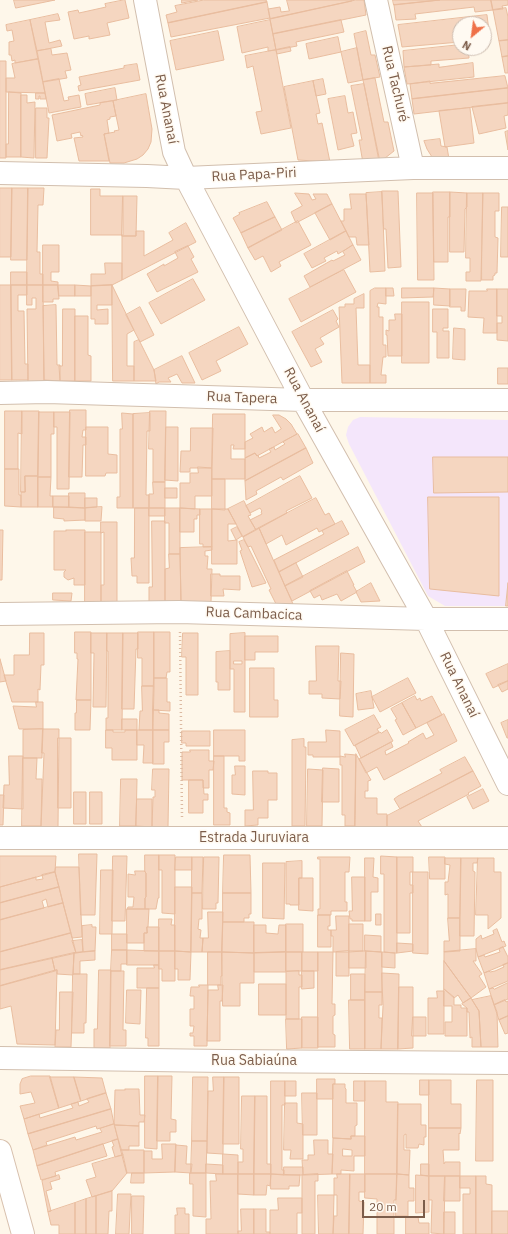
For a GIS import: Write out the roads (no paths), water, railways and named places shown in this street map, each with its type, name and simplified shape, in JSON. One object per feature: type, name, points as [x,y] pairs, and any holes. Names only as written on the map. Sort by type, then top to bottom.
[{"type":"street","name":"Rua Ananaí","points":[[145,0],[174,152],[186,178],[303,400],[426,619],[508,784]]},
{"type":"street","name":"Rua Tachuré","points":[[376,0],[413,168]]},
{"type":"street","name":"Rua Papa-Piri","points":[[0,173],[186,178],[413,168],[508,168]]},
{"type":"street","name":"Rua Tapera","points":[[0,393],[47,392],[303,400],[508,400]]},
{"type":"street","name":"Rua Cambacica","points":[[0,614],[179,612],[426,619],[508,619]]},
{"type":"street","name":"Estrada Juruviara","points":[[0,838],[508,838]]},
{"type":"street","name":"Rua Sabiaúna","points":[[0,1058],[508,1063]]},
{"type":"street","points":[[0,1151],[23,1234]]}]
